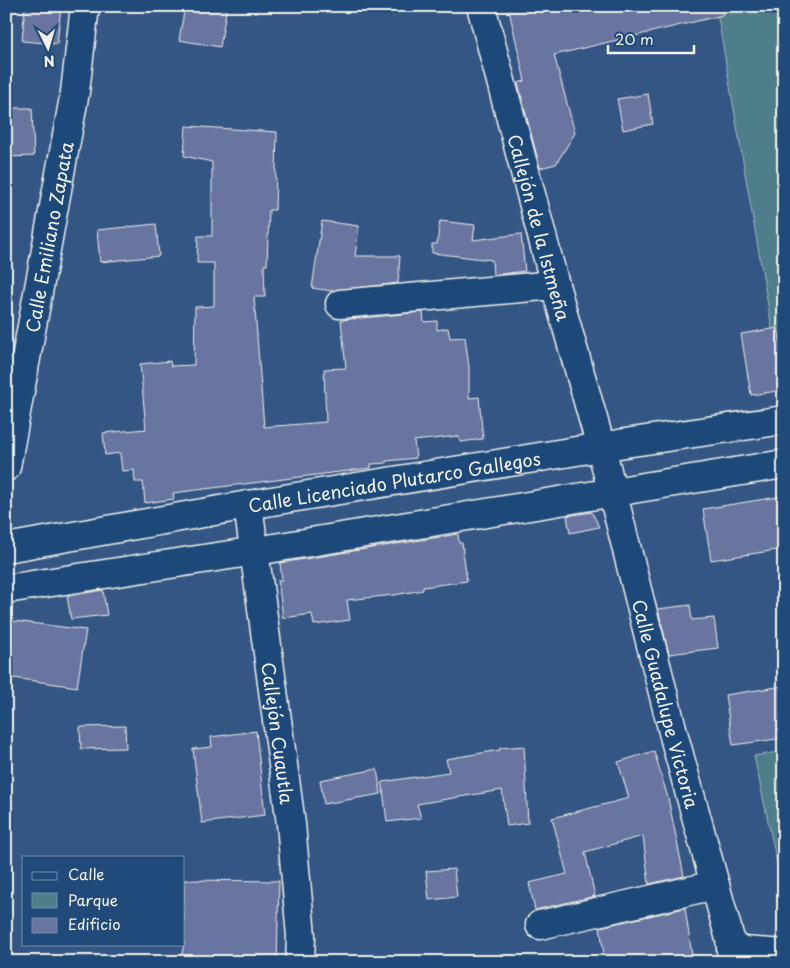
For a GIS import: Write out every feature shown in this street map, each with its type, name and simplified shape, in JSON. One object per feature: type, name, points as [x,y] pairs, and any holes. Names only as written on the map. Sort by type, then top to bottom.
[{"type":"street","name":"Calle Emiliano Zapata","points":[[6,467],[76,92],[86,6]]},
{"type":"street","name":"Callejón de la Istmeña","points":[[481,6],[554,285],[601,447]]},
{"type":"street","points":[[340,304],[554,285]]},
{"type":"street","name":"Calle Licenciado Plutarco Gallegos","points":[[6,548],[248,505],[601,447],[784,420]]},
{"type":"street","name":"Calle Guadalupe Victoria","points":[[601,447],[732,956]]},
{"type":"street","points":[[6,588],[256,551],[784,464]]},
{"type":"street","name":"Callejón Cuautla","points":[[248,505],[256,551],[290,824],[301,936],[300,962]]},
{"type":"street","points":[[540,925],[715,885]]},
{"type":"street","points":[[732,956],[784,954]]},
{"type":"green space","points":[[716,6],[784,6],[784,397]]},
{"type":"green space","points":[[784,751],[784,862],[777,863],[754,756]]},
{"type":"building","points":[[25,6],[61,6],[57,44],[22,41]]},
{"type":"building","points":[[185,6],[227,6],[220,47],[179,40]]},
{"type":"building","points":[[508,6],[722,6],[723,15],[554,55],[575,133],[556,164],[540,168],[518,83],[525,81]]},
{"type":"building","points":[[648,94],[653,124],[623,130],[617,99]]},
{"type":"building","points":[[6,108],[32,108],[34,156],[6,157]]},
{"type":"building","points":[[186,126],[277,132],[275,210],[269,210],[267,265],[264,265],[265,297],[254,297],[264,427],[326,422],[324,369],[346,368],[341,320],[423,312],[424,322],[437,321],[437,330],[448,328],[450,338],[465,337],[469,367],[469,398],[479,397],[483,439],[461,442],[458,436],[414,441],[416,458],[371,464],[371,468],[173,493],[174,499],[145,503],[143,482],[135,482],[134,470],[122,471],[120,453],[105,455],[103,433],[146,429],[140,364],[170,361],[171,366],[194,365],[195,307],[214,306],[214,263],[197,263],[198,236],[212,236],[212,162],[184,156]]},
{"type":"building","points":[[322,221],[359,226],[355,256],[400,256],[398,283],[332,291],[312,288]]},
{"type":"building","points":[[440,221],[475,225],[473,240],[521,234],[525,271],[493,275],[492,260],[432,253],[432,244],[437,244]]},
{"type":"building","points":[[156,224],[159,256],[100,262],[97,230]]},
{"type":"building","points":[[778,328],[784,363],[784,390],[751,395],[741,334]]},
{"type":"building","points":[[784,496],[784,549],[711,560],[703,509]]},
{"type":"building","points":[[592,512],[599,527],[570,533],[567,516]]},
{"type":"building","points":[[458,534],[459,543],[462,543],[467,581],[423,587],[423,590],[394,595],[347,600],[350,620],[314,625],[312,614],[283,618],[278,580],[282,580],[280,563]]},
{"type":"building","points":[[103,590],[107,615],[71,619],[67,596]]},
{"type":"building","points":[[690,605],[692,620],[714,618],[718,648],[669,654],[658,609]]},
{"type":"building","points":[[6,620],[86,630],[77,687],[6,677]]},
{"type":"building","points":[[784,686],[784,738],[733,745],[725,695]]},
{"type":"building","points":[[125,726],[126,748],[81,749],[80,727]]},
{"type":"building","points":[[256,731],[265,815],[202,823],[193,749],[212,747],[211,737]]},
{"type":"building","points":[[524,746],[528,823],[507,826],[502,790],[417,804],[421,818],[387,822],[382,782],[449,772],[446,759],[500,750],[500,748]]},
{"type":"building","points":[[654,751],[668,798],[684,876],[649,884],[643,836],[585,852],[595,896],[535,910],[529,883],[567,874],[552,818],[629,798],[618,762]]},
{"type":"building","points":[[377,769],[381,794],[324,804],[320,780]]},
{"type":"building","points":[[454,869],[457,897],[429,900],[426,871]]},
{"type":"building","points":[[185,880],[279,881],[277,962],[180,962],[185,946]]},
{"type":"building","points":[[685,908],[693,962],[605,962],[600,927]]}]
